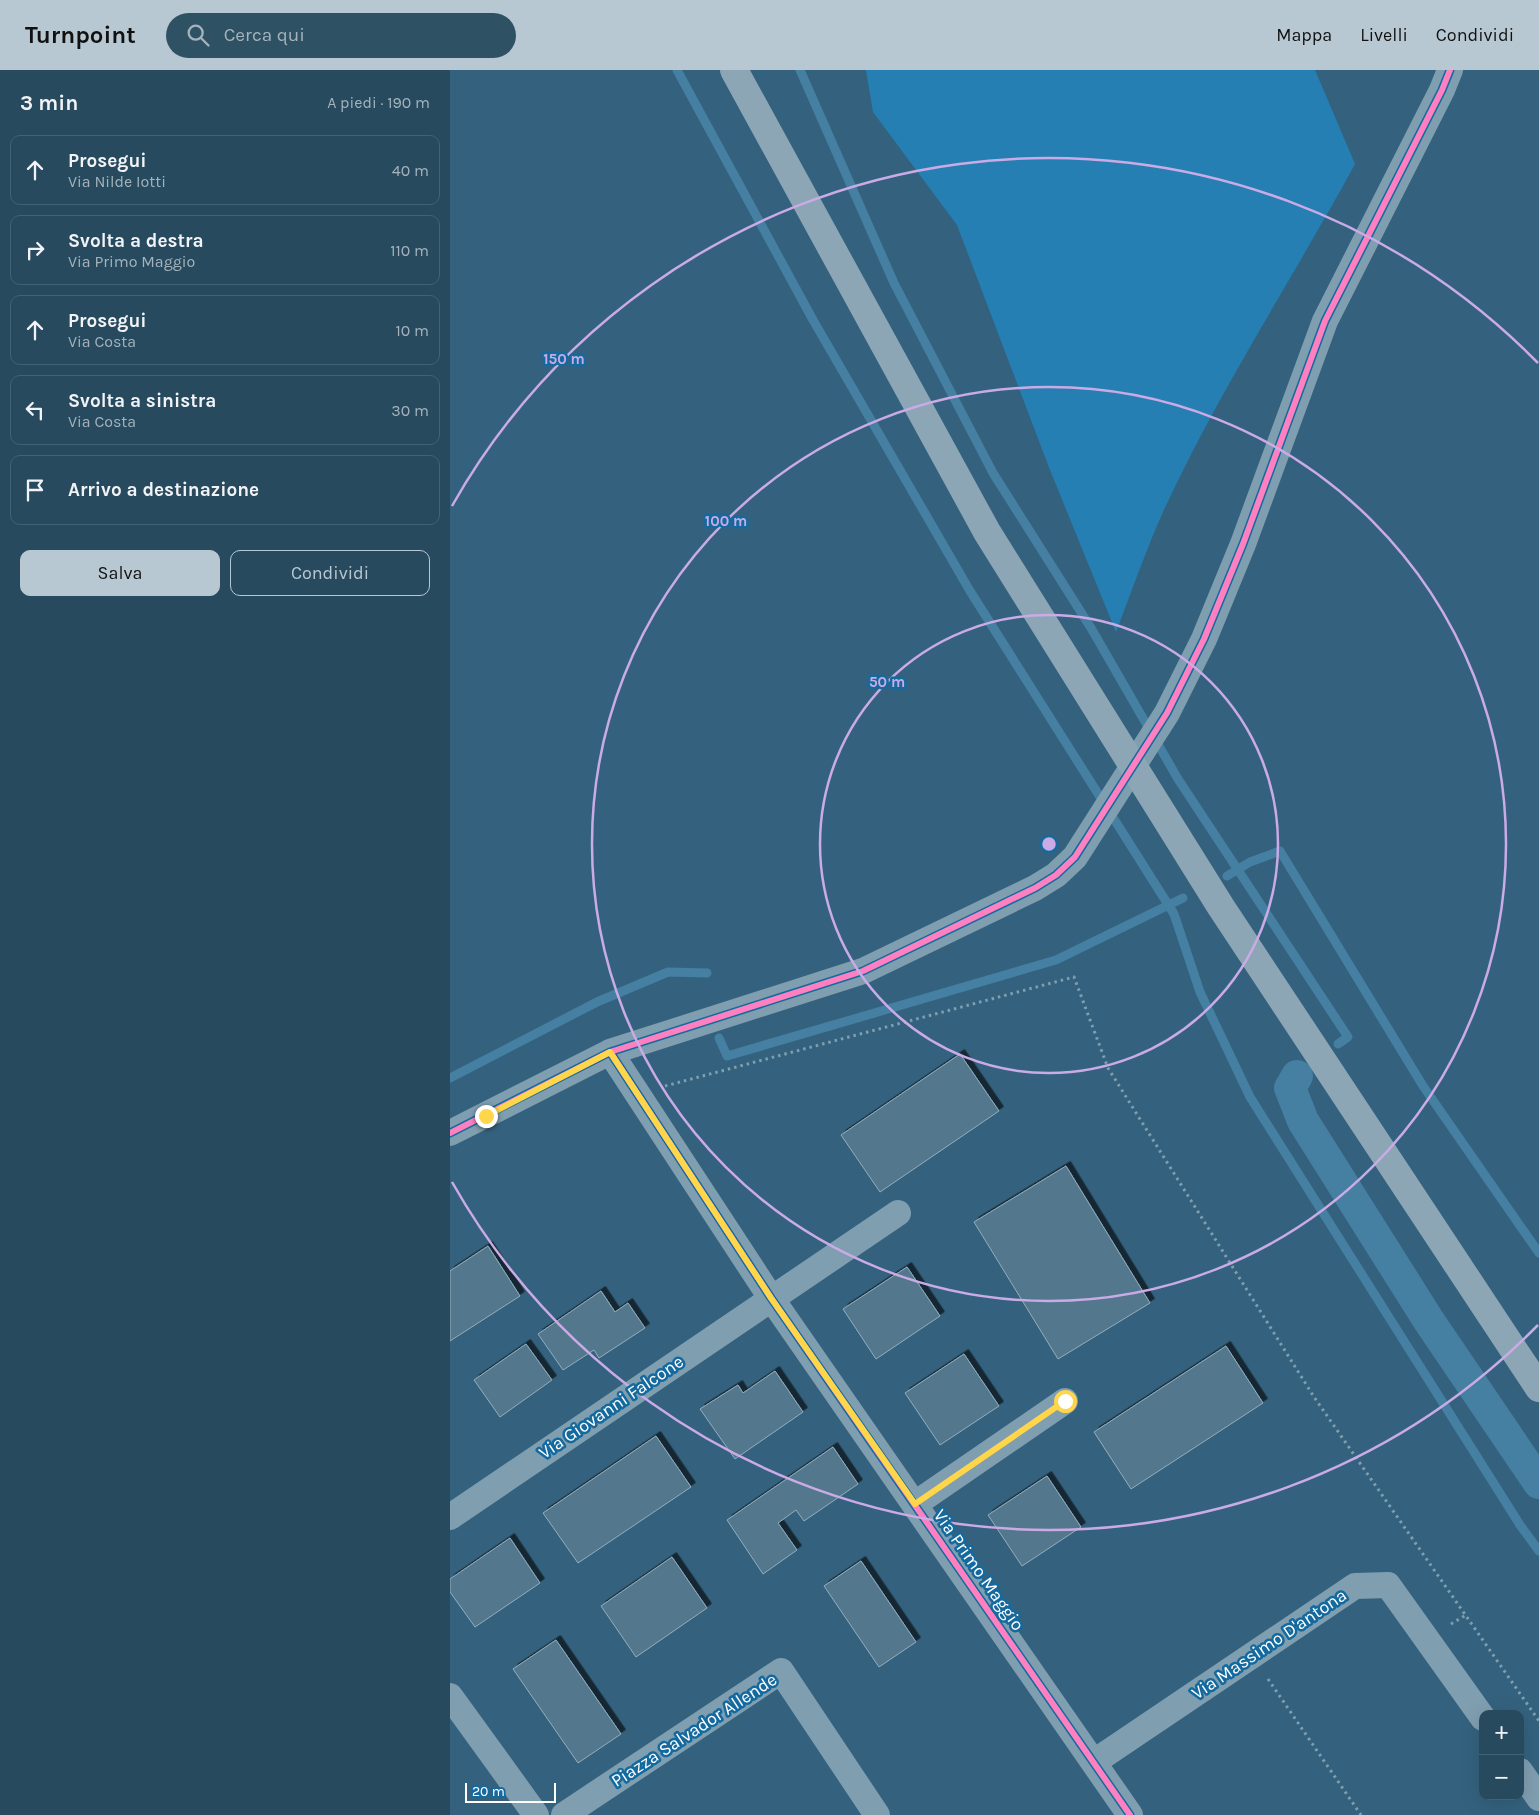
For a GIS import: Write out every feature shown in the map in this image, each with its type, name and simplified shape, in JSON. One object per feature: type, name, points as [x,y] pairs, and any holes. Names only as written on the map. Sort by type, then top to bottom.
[{"type":"highway","points":[[734,70],[987,532],[1221,907],[1539,1388]]},
{"type":"street","points":[[450,1133],[610,1052],[863,971],[1035,888],[1056,875],[1075,858],[1167,713],[1204,639],[1243,544],[1325,321],[1442,90],[1450,70]]},
{"type":"street","name":"Via Primo Maggio","points":[[610,1052],[771,1298],[1130,1815]]},
{"type":"street","name":"Via Giovanni Falcone","points":[[450,1517],[898,1213]]},
{"type":"street","points":[[915,1504],[1065,1401]]},
{"type":"street","name":"Via Massimo D'antona","points":[[1094,1762],[1355,1586],[1388,1585],[1479,1712]]},
{"type":"street","name":"Piazza Salvador Allende","points":[[564,1815],[781,1671],[877,1815]]},
{"type":"street","points":[[450,1696],[536,1815]]},
{"type":"street","points":[[1524,1777],[1539,1798]]},
{"type":"path","points":[[638,1093],[1074,977],[1108,1068],[1303,1380],[1539,1721]]},
{"type":"path","points":[[1252,1655],[1361,1815]]},
{"type":"shaded area","points":[[866,70],[1315,70],[1355,164],[1190,456],[1155,531],[1116,632],[1050,470],[957,225],[873,112]]},
{"type":"building","points":[[960,1054],[999,1111],[880,1192],[841,1135]]},
{"type":"building","points":[[1066,1166],[1150,1303],[1058,1359],[974,1222]]},
{"type":"building","points":[[488,1246],[520,1296],[450,1341],[450,1271]]},
{"type":"building","points":[[907,1267],[940,1316],[876,1359],[843,1309]]},
{"type":"building","points":[[601,1291],[615,1312],[628,1303],[645,1328],[599,1358],[594,1350],[563,1370],[538,1334]]},
{"type":"building","points":[[526,1344],[552,1380],[500,1417],[474,1380]]},
{"type":"building","points":[[1226,1346],[1263,1403],[1131,1489],[1094,1432]]},
{"type":"building","points":[[964,1354],[999,1406],[940,1445],[905,1393]]},
{"type":"building","points":[[775,1371],[803,1412],[735,1459],[700,1409],[738,1385],[743,1393]]},
{"type":"building","points":[[656,1436],[691,1487],[578,1563],[543,1513]]},
{"type":"building","points":[[833,1447],[858,1484],[804,1521],[796,1510],[778,1523],[797,1550],[763,1574],[727,1520]]},
{"type":"building","points":[[1047,1476],[1081,1527],[1022,1566],[988,1515]]},
{"type":"building","points":[[510,1538],[540,1583],[475,1627],[450,1592],[450,1579]]},
{"type":"building","points":[[672,1557],[707,1608],[636,1657],[601,1606]]},
{"type":"building","points":[[861,1561],[916,1642],[879,1667],[824,1586]]},
{"type":"building","points":[[556,1640],[621,1734],[578,1763],[513,1669]]},
{"type":"waterway","points":[[677,70],[813,320],[970,591],[1174,914],[1200,992],[1250,1097],[1520,1525],[1539,1551]]},
{"type":"waterway","points":[[800,70],[894,283],[993,473],[1091,628],[1178,779],[1348,1037],[1338,1044]]},
{"type":"waterway","points":[[1227,876],[1250,862],[1280,851],[1423,1086],[1539,1253]]},
{"type":"waterway","points":[[719,1038],[727,1056],[1056,960],[1183,898]]},
{"type":"waterway","points":[[450,1078],[597,1002],[668,972],[707,973]]},
{"type":"waterway","points":[[1297,1076],[1290,1088],[1303,1121],[1429,1321],[1539,1483]]},
{"type":"cycle path","points":[[610,1052],[863,971],[1035,888],[1056,875],[1075,857],[1167,713],[1204,639],[1243,544],[1325,321],[1442,90],[1450,70]]},
{"type":"cycle path","points":[[450,1133],[610,1052],[771,1298],[1130,1815]]},
{"type":"route","points":[[486,1116],[610,1052],[771,1298],[915,1504],[1065,1401]]}]
